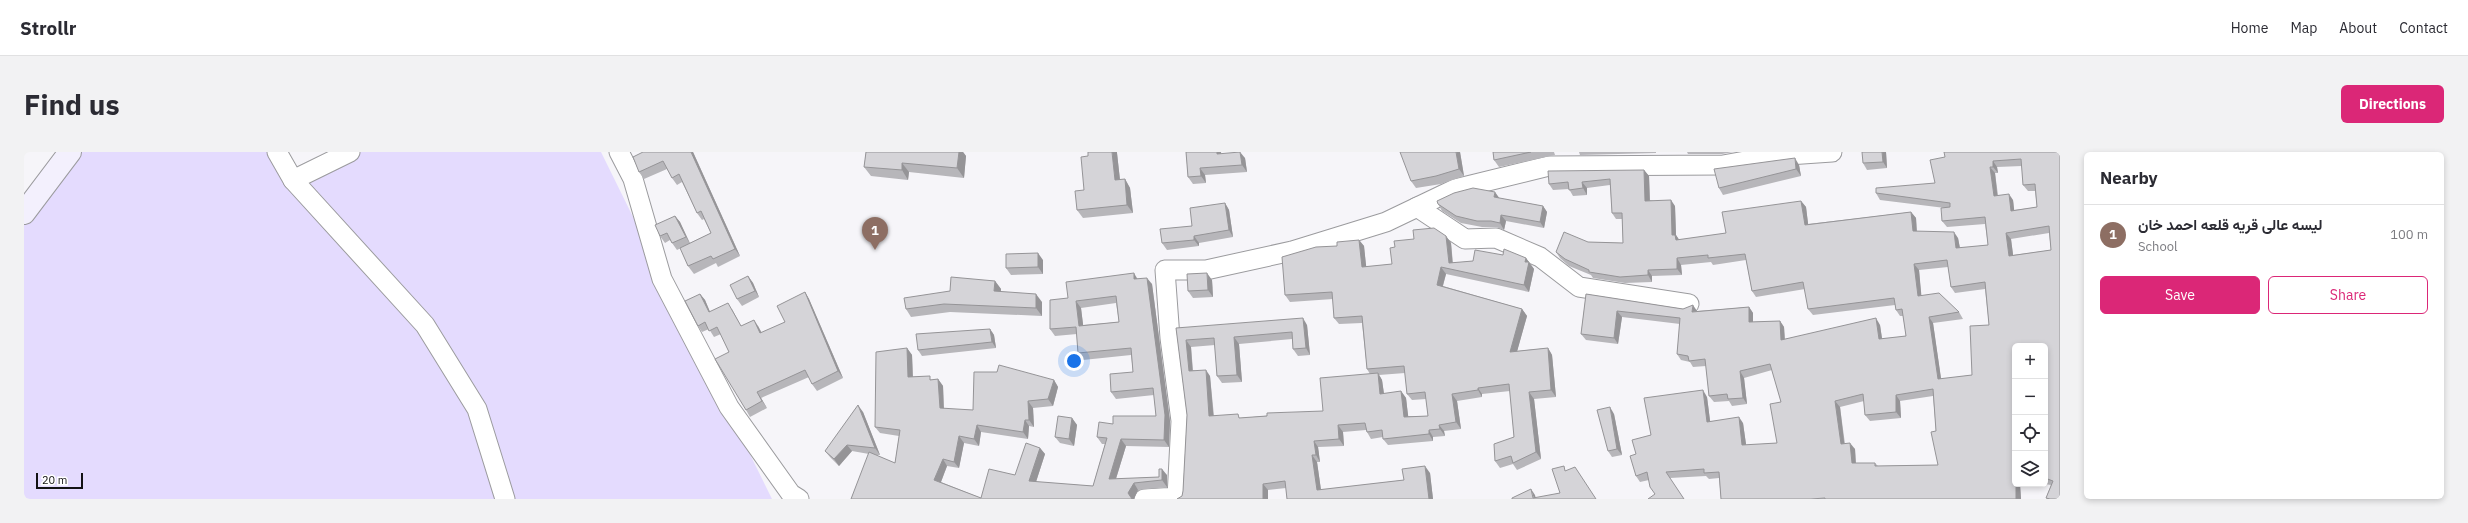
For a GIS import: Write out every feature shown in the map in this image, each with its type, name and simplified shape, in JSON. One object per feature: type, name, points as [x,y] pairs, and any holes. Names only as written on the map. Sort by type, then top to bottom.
[{"type":"street","points":[[24,213],[70,152]]},
{"type":"street","points":[[277,152],[293,180],[425,326],[477,409],[505,499]]},
{"type":"street","points":[[293,180],[350,152]]},
{"type":"street","points":[[619,152],[633,179],[662,279],[729,407],[791,494],[799,499]]},
{"type":"street","points":[[1144,499],[1177,497],[1181,421],[1170,338],[1165,270],[1206,270],[1292,251],[1386,222],[1454,189],[1549,166],[1723,164],[1774,156],[1832,152]]},
{"type":"street","points":[[1417,207],[1465,238],[1496,238],[1540,257],[1579,288],[1689,304]]},
{"type":"shaded area","points":[[70,152],[277,152],[293,179],[361,152],[601,152],[772,499],[24,499],[24,213]]},
{"type":"building","points":[[643,152],[691,152],[735,249],[713,259],[711,256],[688,266],[680,248],[711,233],[701,211],[697,213],[679,174],[672,178],[663,161],[639,172],[633,157]]},
{"type":"building","points":[[866,152],[959,152],[957,168],[902,163],[902,170],[864,167]]},
{"type":"building","points":[[1088,152],[1112,152],[1115,180],[1125,179],[1127,205],[1077,210],[1075,191],[1084,190],[1081,157],[1088,156]]},
{"type":"building","points":[[1186,152],[1217,152],[1217,154],[1240,152],[1242,165],[1200,168],[1201,176],[1188,177]]},
{"type":"building","points":[[1400,152],[1456,152],[1459,169],[1436,176],[1411,181]]},
{"type":"building","points":[[1493,152],[1531,152],[1494,160]]},
{"type":"building","points":[[1862,152],[1882,152],[1883,162],[1863,163]]},
{"type":"building","points":[[1944,152],[2060,152],[2060,499],[2046,498],[2053,481],[2048,479],[2048,343],[2012,343],[2012,487],[2016,487],[2016,499],[1721,499],[1719,472],[1704,473],[1704,469],[1666,472],[1684,499],[1648,499],[1655,494],[1650,487],[1647,472],[1636,476],[1630,456],[1636,454],[1632,440],[1651,435],[1644,398],[1703,390],[1707,422],[1739,417],[1742,445],[1777,443],[1770,404],[1781,402],[1770,364],[1740,371],[1743,398],[1728,399],[1727,394],[1709,396],[1705,359],[1689,361],[1688,356],[1677,354],[1680,318],[1617,311],[1614,338],[1581,334],[1586,294],[1683,309],[1693,305],[1692,312],[1749,307],[1749,322],[1780,321],[1781,340],[1876,318],[1879,339],[1906,336],[1902,309],[1896,310],[1894,298],[1808,309],[1803,282],[1752,291],[1745,254],[1708,258],[1708,255],[1677,258],[1677,269],[1648,270],[1648,275],[1620,277],[1589,272],[1589,270],[1565,259],[1556,252],[1564,232],[1588,242],[1623,243],[1622,213],[1612,213],[1610,179],[1582,182],[1583,188],[1569,190],[1568,182],[1549,184],[1548,171],[1644,170],[1645,201],[1671,200],[1672,235],[1675,235],[1676,240],[1726,233],[1722,212],[1801,201],[1805,225],[1911,212],[1913,231],[1954,232],[1956,248],[1988,245],[1985,217],[1942,221],[1941,208],[1950,207],[1950,203],[1876,193],[1876,188],[1935,183],[1930,160],[1945,157]],"holes":[[[2021,159],[2023,185],[2035,184],[2037,207],[2011,211],[2009,194],[1994,196],[1990,167],[1993,167],[1993,161]],[[2049,226],[2051,250],[2009,256],[2006,233]],[[1947,260],[1951,287],[1985,282],[1989,325],[1970,326],[1972,375],[1938,379],[1929,317],[1959,312],[1939,293],[1918,296],[1914,264]],[[1933,389],[1936,431],[1931,432],[1938,465],[1875,466],[1875,463],[1852,463],[1850,443],[1841,444],[1835,401],[1863,394],[1865,415],[1896,412],[1896,395]]]},
{"type":"building","points":[[1795,158],[1796,169],[1719,188],[1714,169]]},
{"type":"building","points":[[1473,188],[1495,192],[1494,197],[1543,206],[1540,222],[1501,215],[1500,223],[1491,221],[1477,221],[1456,216],[1438,204],[1437,201],[1454,193]]},
{"type":"building","points":[[1225,203],[1229,230],[1194,236],[1194,240],[1162,243],[1160,229],[1192,226],[1190,208]]},
{"type":"building","points":[[675,216],[686,237],[672,243],[667,233],[660,236],[655,225]]},
{"type":"building","points":[[1434,228],[1446,236],[1449,263],[1473,261],[1475,250],[1503,255],[1504,249],[1526,258],[1525,262],[1529,262],[1524,285],[1441,267],[1437,285],[1522,309],[1510,352],[1548,348],[1551,390],[1529,392],[1536,452],[1513,463],[1511,456],[1495,461],[1494,444],[1514,437],[1509,384],[1478,388],[1478,390],[1452,394],[1456,422],[1439,425],[1440,429],[1429,430],[1429,434],[1383,439],[1382,430],[1367,432],[1365,423],[1338,425],[1339,439],[1314,441],[1316,455],[1312,455],[1317,490],[1404,480],[1402,469],[1425,466],[1429,499],[1287,499],[1285,481],[1263,484],[1263,499],[1177,499],[1182,496],[1183,491],[1187,415],[1176,328],[1303,318],[1306,348],[1293,349],[1292,332],[1234,337],[1237,375],[1217,376],[1214,338],[1186,340],[1189,371],[1206,370],[1209,416],[1238,414],[1239,418],[1267,416],[1267,413],[1323,411],[1320,378],[1378,373],[1380,394],[1401,391],[1404,417],[1428,416],[1425,392],[1407,394],[1404,366],[1367,369],[1362,316],[1334,318],[1332,292],[1285,295],[1282,257],[1316,247],[1337,246],[1337,242],[1359,240],[1362,267],[1392,264],[1390,248],[1395,247],[1394,241],[1414,239],[1413,230]]},
{"type":"building","points":[[1038,253],[1038,267],[1006,268],[1006,254]]},
{"type":"building","points":[[1134,273],[1134,279],[1147,278],[1165,415],[1164,440],[1121,439],[1109,479],[1159,477],[1159,469],[1162,469],[1162,480],[1134,483],[1128,493],[1132,499],[851,499],[869,452],[895,463],[900,430],[875,427],[876,352],[907,348],[908,377],[930,376],[930,380],[938,379],[940,408],[973,410],[974,372],[997,372],[999,365],[1054,380],[1048,399],[1028,401],[1029,420],[1025,420],[1023,432],[977,425],[974,439],[959,436],[954,462],[943,459],[934,480],[981,498],[989,469],[1015,475],[1026,443],[1040,448],[1029,481],[1093,486],[1107,438],[1097,437],[1099,422],[1113,424],[1113,416],[1156,416],[1153,388],[1111,392],[1110,374],[1133,372],[1131,348],[1078,353],[1076,327],[1050,329],[1050,300],[1068,298],[1066,282]],"holes":[[[1116,296],[1119,322],[1079,326],[1076,301]]]},
{"type":"building","points":[[1207,273],[1208,290],[1188,291],[1187,274]]},
{"type":"building","points":[[748,276],[755,291],[737,299],[730,285]]},
{"type":"building","points":[[951,277],[995,281],[994,291],[1036,294],[1036,308],[944,304],[906,309],[904,298],[950,291]]},
{"type":"building","points":[[805,292],[838,371],[812,384],[805,370],[757,392],[762,401],[746,410],[715,359],[729,352],[717,327],[709,331],[705,322],[698,326],[685,301],[700,294],[709,312],[728,303],[741,326],[754,320],[760,333],[785,322],[777,306]]},
{"type":"building","points":[[990,329],[992,342],[918,350],[916,334]]},
{"type":"building","points":[[858,405],[875,448],[847,445],[834,459],[825,451]]},
{"type":"building","points":[[1610,407],[1617,449],[1608,451],[1597,410]]},
{"type":"building","points":[[1058,416],[1072,418],[1069,439],[1055,437]]},
{"type":"building","points":[[1564,466],[1565,471],[1575,467],[1596,499],[1512,499],[1531,489],[1533,498],[1560,493],[1552,469]]},
{"type":"place","name":"لیسه عالی قریه قلعه احمد خان","points":[[875,250]]}]
